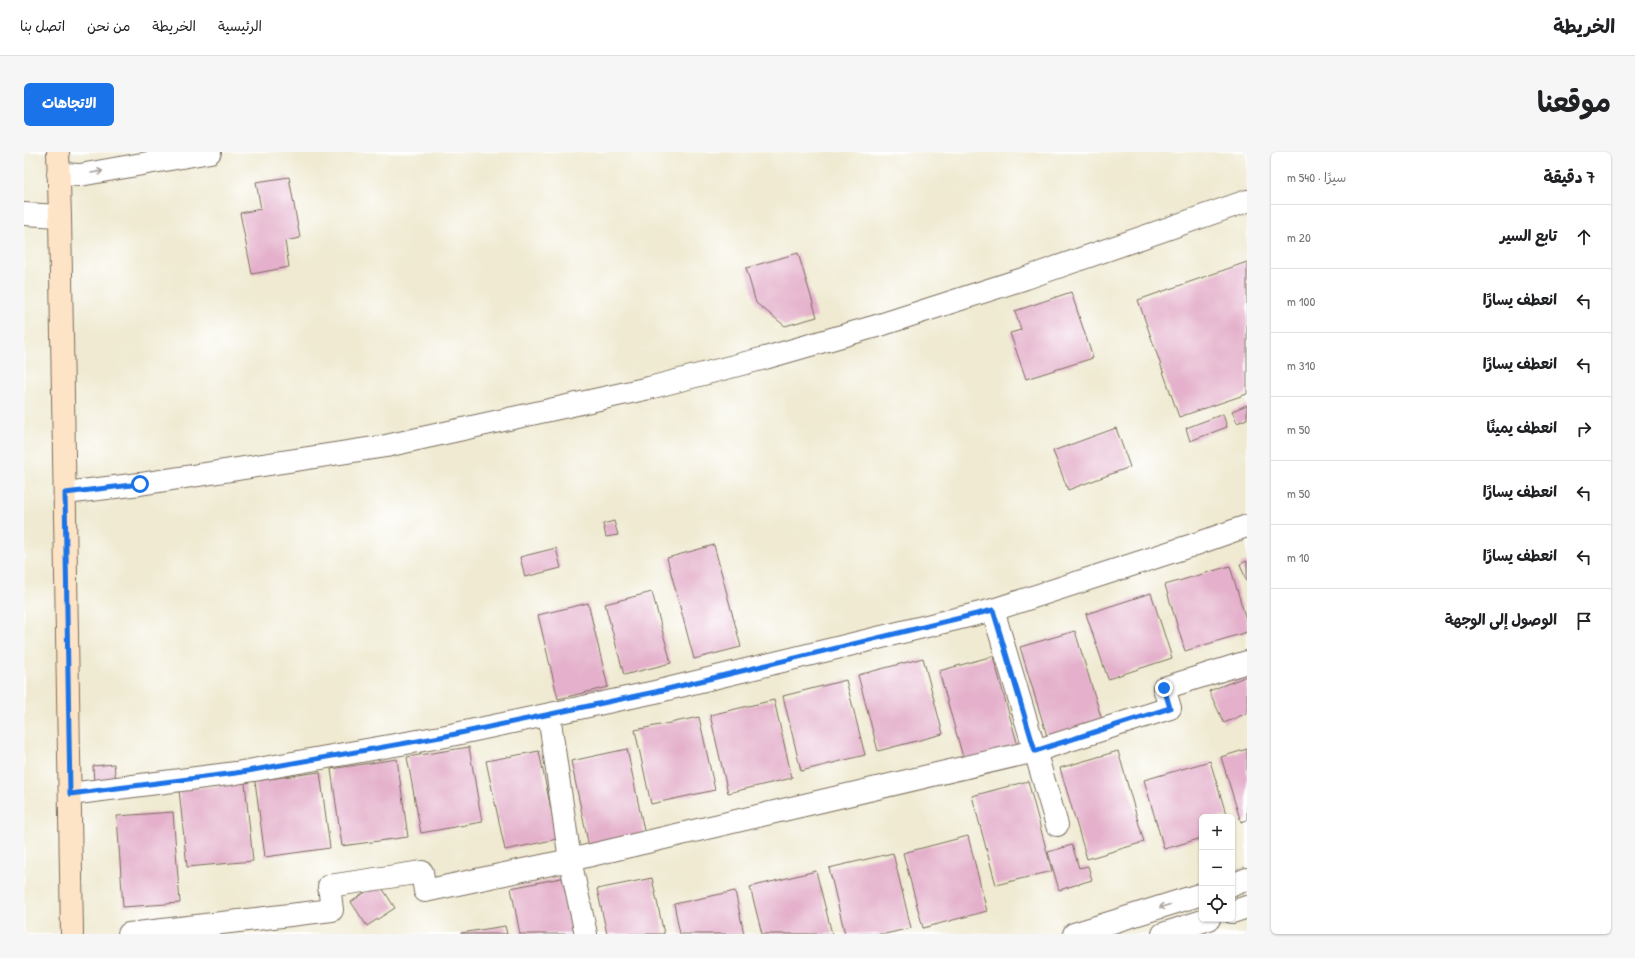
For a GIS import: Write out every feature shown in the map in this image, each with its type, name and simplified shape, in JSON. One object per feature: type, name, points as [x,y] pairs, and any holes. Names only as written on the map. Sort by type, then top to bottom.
[{"type":"street","points":[[58,152],[72,934]]},
{"type":"street","points":[[58,174],[80,175],[210,152]]},
{"type":"street","points":[[65,493],[140,484],[386,446],[649,388],[880,326],[1026,278],[1247,201]]},
{"type":"street","points":[[24,214],[60,216]]},
{"type":"street","points":[[70,794],[236,773],[446,736],[655,692],[993,610],[1247,526]]},
{"type":"street","points":[[993,610],[1057,825]]},
{"type":"street","points":[[129,934],[332,910],[329,886],[422,872],[425,891],[570,860],[1035,751],[1170,708],[1164,688],[1247,662]]},
{"type":"street","points":[[550,714],[570,860],[586,934]]},
{"type":"street","points":[[1235,884],[1247,880]]},
{"type":"street","points":[[1074,934],[1199,895]]},
{"type":"street","points":[[1235,911],[1247,907]]},
{"type":"street","points":[[1163,934],[1200,922]]},
{"type":"building","points":[[289,177],[300,238],[285,241],[289,267],[252,274],[240,213],[261,209],[256,182]]},
{"type":"building","points":[[798,253],[817,317],[785,326],[756,303],[746,268]]},
{"type":"building","points":[[1247,262],[1247,394],[1179,417],[1138,300]]},
{"type":"building","points":[[1071,292],[1093,358],[1026,379],[1010,333],[1021,330],[1015,311]]},
{"type":"building","points":[[1247,405],[1247,419],[1237,423],[1232,411]]},
{"type":"building","points":[[1223,414],[1227,427],[1190,441],[1186,428]]},
{"type":"building","points":[[1116,428],[1130,467],[1068,490],[1053,451]]},
{"type":"building","points":[[614,521],[618,535],[606,537],[603,524]]},
{"type":"building","points":[[714,545],[741,647],[694,659],[667,558]]},
{"type":"building","points":[[556,548],[561,568],[525,577],[520,557]]},
{"type":"building","points":[[1247,561],[1247,582],[1240,564]]},
{"type":"building","points":[[1230,566],[1247,623],[1247,632],[1185,651],[1165,585]]},
{"type":"building","points":[[652,592],[671,663],[624,675],[605,604]]},
{"type":"building","points":[[1151,593],[1172,658],[1108,679],[1086,614]]},
{"type":"building","points":[[588,603],[608,687],[558,699],[538,615]]},
{"type":"building","points":[[1075,631],[1102,720],[1047,736],[1020,647]]},
{"type":"building","points":[[993,656],[1018,746],[964,761],[939,671]]},
{"type":"building","points":[[923,658],[943,734],[878,751],[858,675]]},
{"type":"building","points":[[1247,676],[1247,713],[1224,723],[1209,691]]},
{"type":"building","points":[[846,680],[865,755],[801,771],[783,696]]},
{"type":"building","points":[[774,700],[792,778],[728,793],[710,715]]},
{"type":"building","points":[[699,717],[715,790],[651,804],[635,730]]},
{"type":"building","points":[[469,747],[482,822],[421,833],[407,757]]},
{"type":"building","points":[[627,749],[646,840],[590,852],[571,761]]},
{"type":"building","points":[[1247,749],[1247,820],[1241,822],[1221,757]]},
{"type":"building","points":[[539,751],[557,839],[505,850],[486,761]]},
{"type":"building","points":[[1118,751],[1144,842],[1087,859],[1060,768]]},
{"type":"building","points":[[397,759],[408,837],[342,846],[331,769]]},
{"type":"building","points":[[1210,761],[1226,814],[1199,814],[1199,839],[1164,849],[1144,780]]},
{"type":"building","points":[[114,764],[116,783],[94,784],[93,766]]},
{"type":"building","points":[[320,772],[330,848],[265,857],[255,781]]},
{"type":"building","points":[[1028,781],[1052,871],[996,885],[972,796]]},
{"type":"building","points":[[245,783],[253,861],[187,867],[179,790]]},
{"type":"building","points":[[173,812],[180,903],[123,907],[117,816]]},
{"type":"building","points":[[968,836],[987,911],[923,928],[903,853]]},
{"type":"building","points":[[1072,845],[1079,868],[1088,866],[1092,880],[1059,890],[1048,852]]},
{"type":"building","points":[[893,853],[911,928],[885,934],[845,934],[829,868]]},
{"type":"building","points":[[816,871],[832,934],[762,934],[750,887]]},
{"type":"building","points":[[566,877],[578,934],[520,934],[511,888]]},
{"type":"building","points":[[652,878],[664,934],[607,934],[597,889]]},
{"type":"building","points":[[379,883],[395,908],[367,926],[351,902]]},
{"type":"building","points":[[735,891],[744,934],[680,934],[674,904]]},
{"type":"building","points":[[505,926],[507,934],[461,934],[461,933]]},
{"type":"route","points":[[140,484],[65,493],[70,794],[236,773],[446,736],[655,692],[993,610],[1035,751],[1170,708],[1164,688]]}]
